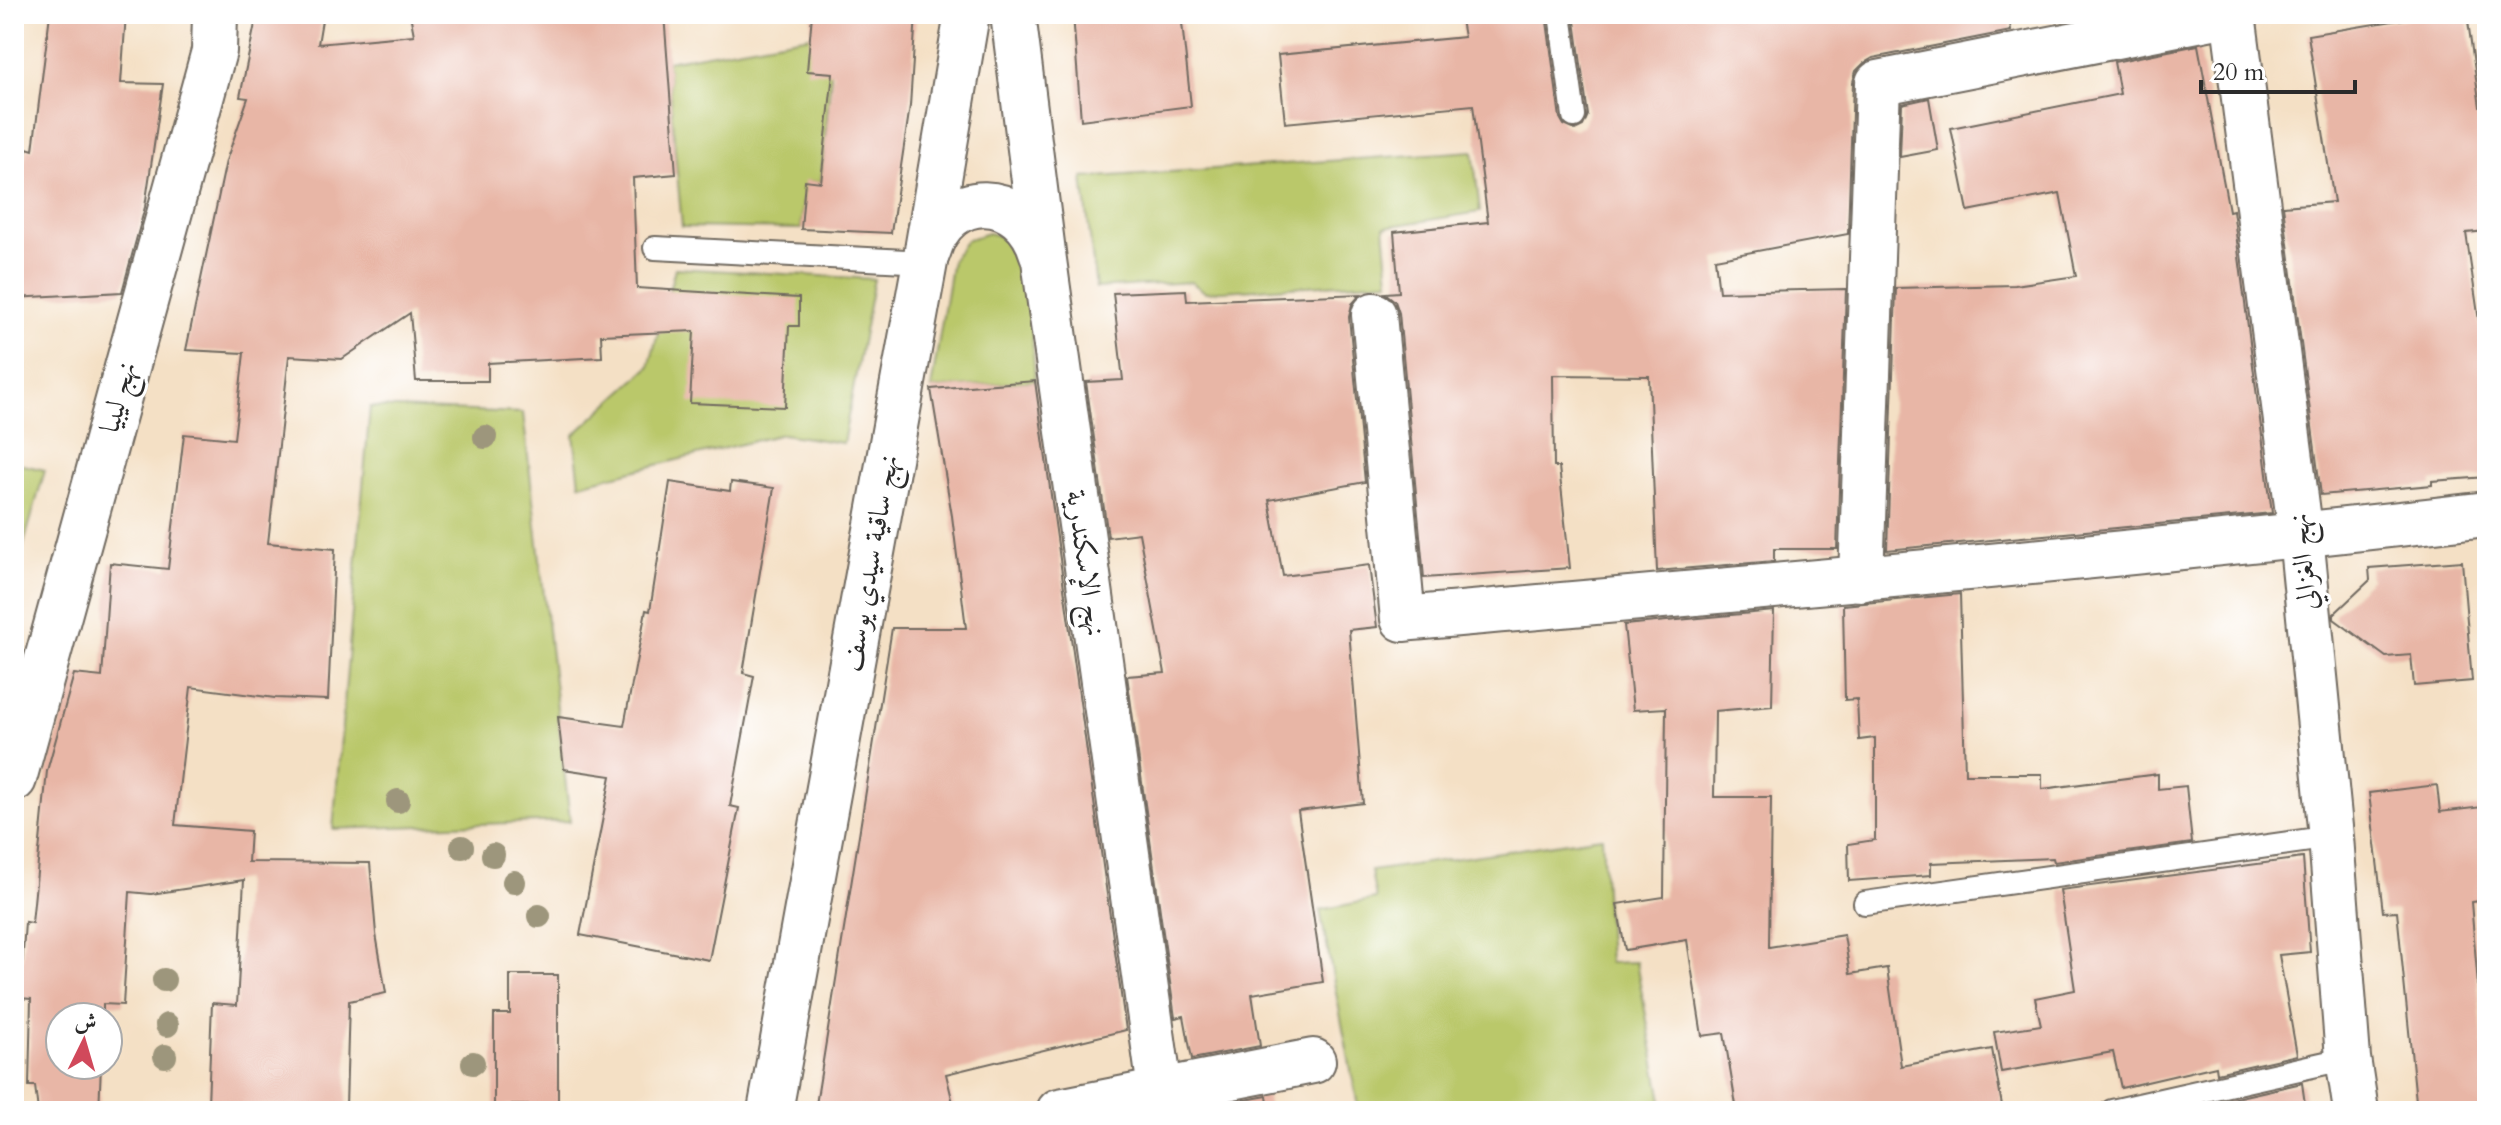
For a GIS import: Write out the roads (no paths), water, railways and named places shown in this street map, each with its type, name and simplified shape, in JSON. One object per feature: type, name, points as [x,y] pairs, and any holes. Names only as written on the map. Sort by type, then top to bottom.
[{"type":"street","name":"نهج ليبيا","points":[[14,779],[214,51],[215,14]]},
{"type":"street","name":"نهج ساقية سيدي يوسف","points":[[770,1111],[925,262],[967,14]]},
{"type":"street","name":"نهج الإسكندرية","points":[[1013,14],[1044,260],[1162,1101]]},
{"type":"street","points":[[1861,579],[1878,83],[2231,14]]},
{"type":"street","name":"نهج الغزالي","points":[[2231,14],[2301,536],[2331,837],[2348,1058],[2356,1111]]},
{"type":"street","points":[[925,262],[931,242],[946,220],[968,207],[985,204],[1002,206],[1029,225],[1044,260]]},
{"type":"street","points":[[1374,315],[1403,619],[1861,579],[2301,536],[2487,514]]},
{"type":"street","points":[[1059,1111],[1162,1101],[1313,1061]]},
{"type":"lane","points":[[1560,14],[1574,116]]},
{"type":"lane","points":[[655,248],[925,262]]},
{"type":"lane","points":[[1865,903],[2331,837]]},
{"type":"lane","points":[[2112,1111],[2348,1058]]}]
